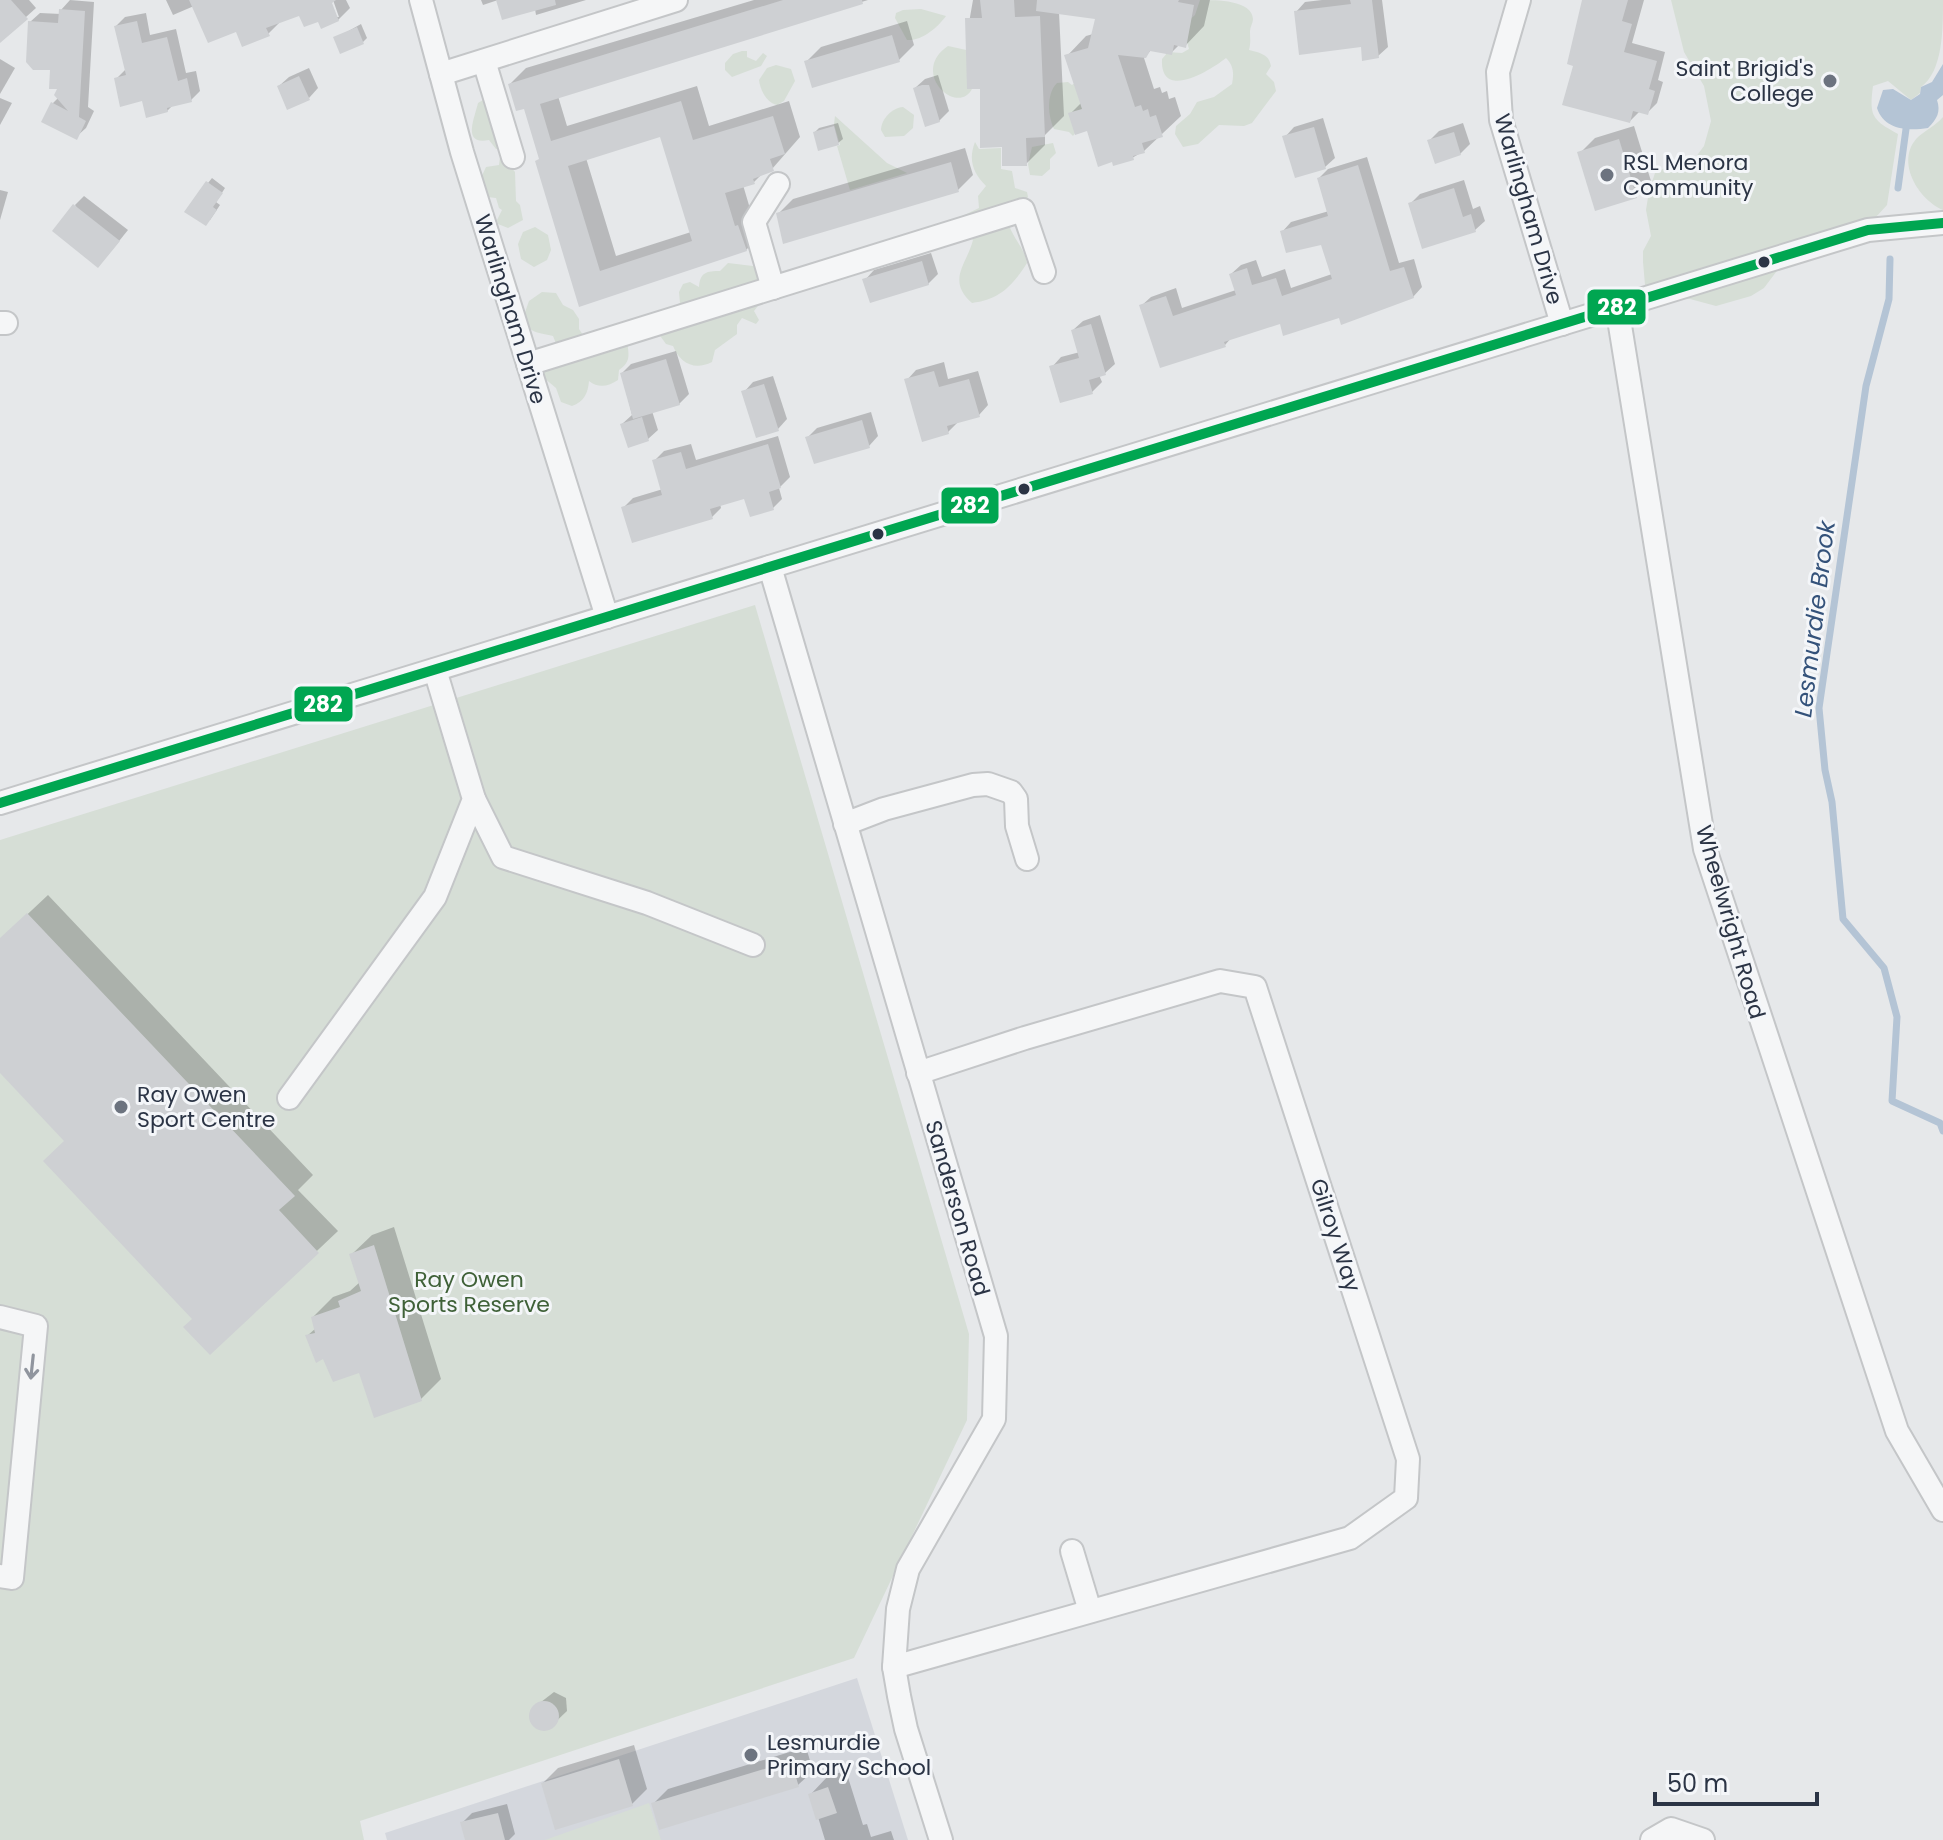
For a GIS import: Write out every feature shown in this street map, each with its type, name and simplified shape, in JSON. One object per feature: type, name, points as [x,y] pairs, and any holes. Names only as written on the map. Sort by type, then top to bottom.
[{"type":"street","name":"Warlingham Drive","points":[[421,0],[462,152],[607,617]]},
{"type":"street","points":[[441,74],[676,0]]},
{"type":"street","name":"Warlingham Drive","points":[[1519,0],[1498,72],[1501,120],[1562,324]]},
{"type":"street","points":[[484,61],[513,157]]},
{"type":"street","points":[[773,288],[754,222],[778,184]]},
{"type":"street","points":[[528,364],[1023,210],[1044,272]]},
{"type":"street","points":[[0,803],[1868,230],[1943,223]]},
{"type":"street","name":"Wheelwright Road","points":[[1617,307],[1705,849],[1897,1431],[1943,1510]]},
{"type":"street","name":"Sanderson Road","points":[[770,567],[996,1336],[994,1419],[908,1569],[898,1609],[894,1667],[906,1729],[941,1840]]},
{"type":"street","points":[[435,670],[474,799],[503,857],[647,903],[753,945]]},
{"type":"street","points":[[845,824],[884,809],[973,785],[988,784],[1011,792],[1016,799],[1017,826],[1027,859]]},
{"type":"street","points":[[289,1098],[435,897],[474,799]]},
{"type":"street","name":"Gilroy Way","points":[[894,1667],[1350,1538],[1406,1498],[1408,1459],[1255,987],[1220,981],[918,1073]]},
{"type":"street","points":[[0,1317],[36,1326],[12,1578],[0,1576]]},
{"type":"street","points":[[1072,1551],[1090,1611]]},
{"type":"street","points":[[1652,1840],[1671,1829],[1703,1840]]},
{"type":"shaded area","name":"Lesmurdie Primary School","points":[[857,1678],[908,1840],[387,1840],[385,1833]]},
{"type":"green space","points":[[1200,0],[1232,2],[1247,8],[1253,19],[1249,50],[1268,59],[1271,66],[1266,74],[1274,82],[1276,91],[1252,123],[1244,126],[1219,125],[1198,144],[1183,147],[1175,134],[1176,126],[1190,114],[1197,102],[1214,97],[1233,80],[1232,67],[1226,58],[1188,79],[1169,79],[1164,72],[1162,59],[1168,52],[1182,53],[1189,49],[1185,35],[1187,22],[1195,15]]},
{"type":"green space","name":"Saint Brigid's College","points":[[1671,0],[1943,0],[1938,60],[1920,93],[1911,100],[1888,81],[1873,86],[1874,116],[1898,134],[1887,205],[1876,217],[1853,232],[1785,260],[1764,288],[1751,296],[1716,306],[1679,296],[1655,297],[1645,285],[1643,251],[1651,236],[1646,210],[1655,173],[1669,166],[1692,162],[1704,146],[1711,121],[1704,86],[1684,52]]},
{"type":"green space","points":[[921,9],[946,16],[929,33],[907,40],[895,18],[896,13]]},
{"type":"green space","points":[[948,46],[971,51],[974,81],[972,89],[965,96],[956,98],[948,95],[934,78],[937,56]]},
{"type":"green space","points":[[747,51],[747,57],[756,61],[763,53],[767,56],[761,66],[732,77],[725,70],[725,63],[733,54]]},
{"type":"green space","points":[[776,65],[791,69],[795,81],[784,101],[777,105],[765,96],[759,80],[767,68]]},
{"type":"green space","points":[[1079,80],[1084,109],[1073,136],[1054,129],[1049,112],[1050,99],[1057,83],[1068,82],[1072,85]]},
{"type":"green space","points":[[488,97],[499,149],[489,140],[481,141],[473,135],[478,103]]},
{"type":"green space","points":[[903,107],[914,115],[913,128],[904,136],[885,137],[881,126],[885,118],[895,109]]},
{"type":"green space","points":[[835,116],[887,163],[907,173],[850,190],[837,146],[840,145]]},
{"type":"green space","points":[[1943,117],[1943,210],[1918,189],[1912,179],[1908,157],[1918,137]]},
{"type":"green space","points":[[975,142],[979,149],[1001,148],[1001,169],[1012,171],[1015,188],[1027,192],[1028,197],[1021,206],[1013,210],[1001,204],[987,210],[989,232],[992,233],[1000,225],[1009,225],[1027,263],[1005,290],[990,299],[972,303],[964,295],[959,279],[973,240],[959,222],[960,217],[979,208],[978,196],[986,186],[973,166]]},
{"type":"green space","points":[[1053,143],[1056,153],[1050,159],[1050,169],[1042,176],[1030,175],[1028,164],[1032,147]]},
{"type":"green space","points":[[506,154],[515,172],[516,201],[523,220],[508,228],[498,224],[502,210],[496,198],[487,197],[480,180],[486,167],[499,165],[500,157]]},
{"type":"green space","points":[[535,227],[548,235],[551,250],[547,260],[534,267],[521,259],[518,244],[523,232]]},
{"type":"green space","points":[[728,263],[753,266],[761,271],[757,282],[764,298],[754,311],[759,320],[756,324],[742,318],[737,325],[737,334],[715,350],[712,362],[699,366],[688,364],[656,330],[663,313],[680,303],[679,292],[683,284],[690,282],[699,287],[705,273],[720,271]]},
{"type":"green space","points":[[542,292],[556,293],[563,305],[573,310],[583,335],[627,341],[628,358],[619,370],[618,380],[604,386],[589,381],[585,396],[572,406],[561,402],[556,388],[537,372],[557,346],[553,336],[531,330],[523,318],[529,301]]},
{"type":"green space","name":"Ray Owen Sports Reserve","points":[[755,605],[969,1334],[967,1420],[854,1658],[360,1821],[364,1840],[0,1840],[0,840]]},
{"type":"green space","points":[[649,1803],[661,1840],[545,1840]]},
{"type":"water","points":[[1943,64],[1943,95],[1937,100],[1937,115],[1928,128],[1905,129],[1885,121],[1877,108],[1883,90],[1893,89],[1911,100],[1920,94],[1921,87],[1932,82]]},
{"type":"building","points":[[0,0],[11,0],[28,19],[0,43]]},
{"type":"building","points":[[189,0],[336,0],[332,3],[339,21],[321,29],[318,22],[304,27],[299,16],[266,28],[270,36],[242,47],[236,32],[208,43]]},
{"type":"building","points":[[496,0],[555,0],[556,5],[502,20]]},
{"type":"building","points":[[783,0],[862,0],[863,4],[540,104],[551,141],[681,101],[693,140],[773,116],[785,154],[770,159],[774,171],[753,179],[755,184],[725,193],[747,251],[579,307],[535,161],[539,159],[524,109],[516,111],[508,84]],"holes":[[[660,137],[692,241],[600,271],[568,166]]]},
{"type":"building","points":[[980,0],[1014,0],[1015,17],[1040,16],[1045,137],[1026,138],[1027,166],[1002,166],[1002,147],[980,148],[980,89],[967,89],[965,18],[982,18]]},
{"type":"building","points":[[1037,0],[1179,0],[1194,5],[1186,48],[1174,45],[1172,55],[1150,51],[1146,58],[1118,55],[1135,107],[1141,105],[1143,111],[1148,109],[1150,117],[1156,115],[1163,137],[1142,143],[1145,153],[1133,156],[1134,160],[1098,167],[1087,131],[1075,135],[1068,113],[1082,109],[1064,55],[1088,48],[1095,19],[1036,11]]},
{"type":"building","points":[[1350,0],[1372,0],[1379,58],[1362,61],[1361,47],[1299,55],[1294,11],[1351,4]]},
{"type":"building","points":[[1582,0],[1628,0],[1622,21],[1632,24],[1624,52],[1657,61],[1649,89],[1655,91],[1648,115],[1633,111],[1630,123],[1562,105],[1573,66],[1567,64]]},
{"type":"building","points":[[59,9],[85,11],[79,117],[86,121],[77,140],[41,122],[51,102],[68,111],[54,95],[57,89],[49,89],[50,70],[33,70],[26,62],[28,21],[58,23]]},
{"type":"building","points":[[137,21],[142,43],[167,37],[178,81],[187,78],[192,102],[167,108],[168,112],[146,118],[142,101],[120,107],[114,78],[126,75],[114,26]]},
{"type":"building","points":[[357,27],[364,44],[340,54],[333,37]]},
{"type":"building","points":[[892,35],[900,62],[812,88],[804,61]]},
{"type":"building","points":[[299,76],[310,100],[287,110],[277,86]]},
{"type":"building","points":[[929,85],[940,122],[925,127],[913,88]]},
{"type":"building","points":[[834,126],[839,145],[818,151],[813,132]]},
{"type":"building","points":[[1314,127],[1326,169],[1295,178],[1282,136]]},
{"type":"building","points":[[1454,132],[1461,155],[1435,164],[1427,140]]},
{"type":"building","name":"RSL Menora Community","points":[[1619,139],[1637,198],[1595,211],[1577,152]]},
{"type":"building","points":[[951,162],[959,192],[783,244],[776,213]]},
{"type":"building","points":[[1358,165],[1390,271],[1404,267],[1414,298],[1341,325],[1339,318],[1283,336],[1280,324],[1224,342],[1226,347],[1160,368],[1139,305],[1166,296],[1173,316],[1236,295],[1229,274],[1247,268],[1252,285],[1276,278],[1282,296],[1332,279],[1321,245],[1286,253],[1280,231],[1328,216],[1317,178]]},
{"type":"building","points":[[206,181],[223,193],[213,207],[217,210],[206,226],[184,212]]},
{"type":"building","points":[[1454,188],[1463,217],[1471,214],[1476,232],[1422,249],[1408,203]]},
{"type":"building","points":[[73,204],[120,241],[98,268],[52,231]]},
{"type":"building","points":[[922,261],[929,285],[870,303],[862,279]]},
{"type":"building","points":[[1091,324],[1106,375],[1089,380],[1093,394],[1060,403],[1049,366],[1079,358],[1071,330]]},
{"type":"building","points":[[666,359],[680,405],[633,419],[620,373]]},
{"type":"building","points":[[934,371],[939,387],[969,379],[980,417],[947,426],[949,434],[922,442],[904,379]]},
{"type":"building","points":[[764,384],[779,431],[756,438],[741,391]]},
{"type":"building","points":[[642,417],[649,441],[628,448],[620,424]]},
{"type":"building","points":[[862,420],[870,448],[814,464],[805,437]]},
{"type":"building","points":[[768,444],[781,488],[769,492],[774,510],[750,517],[744,499],[710,509],[713,519],[632,543],[621,507],[662,495],[652,460],[681,452],[686,469]]},
{"type":"building","name":"Ray Owen Sport Centre","points":[[27,913],[295,1196],[279,1210],[319,1253],[210,1355],[183,1327],[192,1319],[43,1161],[64,1141],[0,1073],[0,938]]},
{"type":"building","points":[[374,1245],[422,1401],[374,1418],[359,1373],[333,1382],[323,1359],[316,1363],[305,1335],[315,1333],[311,1317],[340,1307],[338,1301],[361,1291],[349,1254]]},
{"type":"building","points":[[544,1701],[555,1705],[559,1716],[555,1727],[544,1731],[533,1727],[529,1716],[533,1705]]},
{"type":"building","points":[[619,1759],[633,1806],[555,1830],[541,1783]]},
{"type":"building","points":[[791,1761],[799,1787],[659,1830],[651,1803]]},
{"type":"building","points":[[828,1787],[837,1813],[816,1820],[808,1794]]},
{"type":"building","points":[[498,1813],[505,1840],[465,1840],[460,1822]]},
{"type":"waterway","name":"Lesmurdie Brook","points":[[1898,188],[1906,129]]},
{"type":"waterway","name":"Lesmurdie Brook","points":[[1890,259],[1889,299],[1866,386],[1819,708],[1843,919],[1884,968],[1897,1017],[1892,1101],[1940,1123],[1943,1131]]},
{"type":"transit line","name":"282","points":[[0,803],[1868,230],[1943,223]]},
{"type":"place","name":"Saint Brigid's College","points":[[1830,81]]},
{"type":"place","name":"RSL Menora Community","points":[[1607,175]]},
{"type":"place","name":"Ray Owen Sport Centre","points":[[121,1107]]},
{"type":"place","name":"Lesmurdie Primary School","points":[[751,1755]]}]
